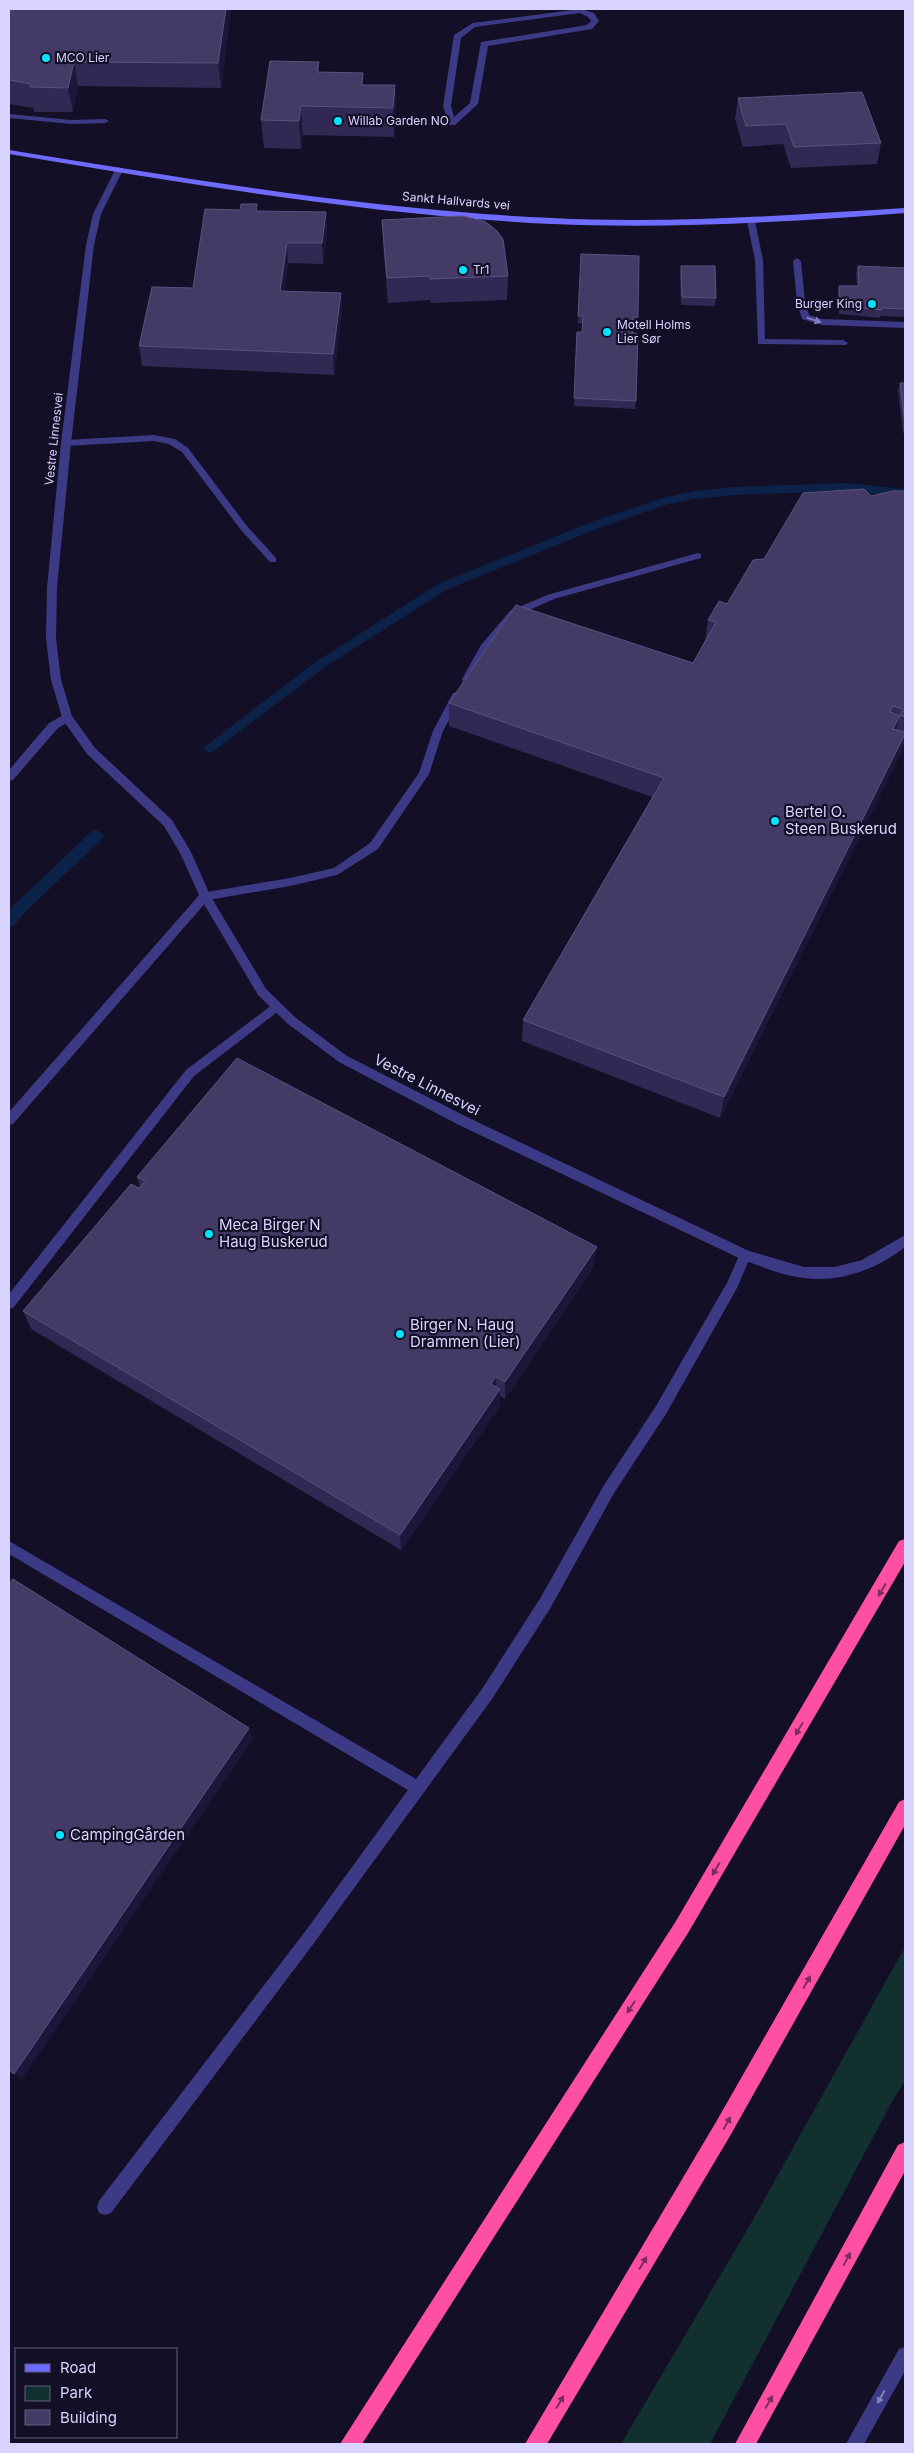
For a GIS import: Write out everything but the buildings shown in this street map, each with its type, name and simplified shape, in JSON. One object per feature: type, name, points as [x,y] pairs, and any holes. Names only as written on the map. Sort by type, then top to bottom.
[{"type":"highway","points":[[350,2444],[682,1927],[905,1547]]},
{"type":"highway","points":[[535,2444],[723,2130],[905,1808]]},
{"type":"highway","points":[[745,2444],[905,2152]]},
{"type":"main road","name":"Sankt Hallvards vei","points":[[9,152],[290,196],[466,215],[600,222],[751,221],[905,211]]},
{"type":"street","points":[[582,11],[591,15],[595,21],[589,27],[484,44],[474,104],[452,123],[447,106],[457,37],[472,25],[582,11]]},
{"type":"street","points":[[9,116],[71,122],[105,121]]},
{"type":"street","name":"Vestre Linnesvei","points":[[119,170],[97,214],[92,238],[66,442],[52,588],[51,638],[56,680],[67,717],[92,751],[168,823],[185,852],[205,896],[262,992],[292,1021],[343,1059],[463,1121],[745,1255],[790,1271],[840,1272],[863,1265],[882,1256],[905,1240]]},
{"type":"street","points":[[751,221],[759,260],[761,342],[843,343]]},
{"type":"street","points":[[797,261],[801,303],[805,317],[822,322],[905,325]]},
{"type":"street","points":[[66,442],[154,438],[172,441],[185,450],[244,528],[274,560]]},
{"type":"street","points":[[9,1120],[205,896],[290,882],[337,871],[374,846],[424,774],[438,731],[485,648],[514,613],[551,597],[698,556]]},
{"type":"street","points":[[9,777],[52,726],[67,717]]},
{"type":"street","points":[[9,1303],[190,1073],[276,1007]]},
{"type":"street","points":[[105,2207],[487,1694],[546,1602],[609,1489],[661,1410],[720,1305],[734,1284],[745,1255]]},
{"type":"street","points":[[9,1547],[418,1788]]},
{"type":"street","points":[[855,2444],[905,2355]]},
{"type":"green space","points":[[905,1947],[905,2081],[894,2098],[710,2444],[621,2444],[750,2225]]},
{"type":"waterway","points":[[209,748],[321,664],[442,587],[595,525],[663,502],[694,495],[734,491],[847,487],[905,493]]},
{"type":"waterway","points":[[9,922],[19,909],[97,835]]},
{"type":"place","name":"MCO Lier","points":[[46,58]]},
{"type":"place","name":"Willab Garden NO","points":[[338,121]]},
{"type":"place","name":"Tr1","points":[[463,270]]},
{"type":"place","name":"Burger King","points":[[872,304]]},
{"type":"place","name":"Motell Holms Lier Sør","points":[[607,332]]},
{"type":"place","name":"Bertel O. Steen Buskerud","points":[[775,821]]},
{"type":"place","name":"Meca Birger N Haug Buskerud","points":[[209,1234]]},
{"type":"place","name":"Birger N. Haug Drammen (Lier)","points":[[400,1334]]},
{"type":"place","name":"CampingGården","points":[[60,1835]]}]
